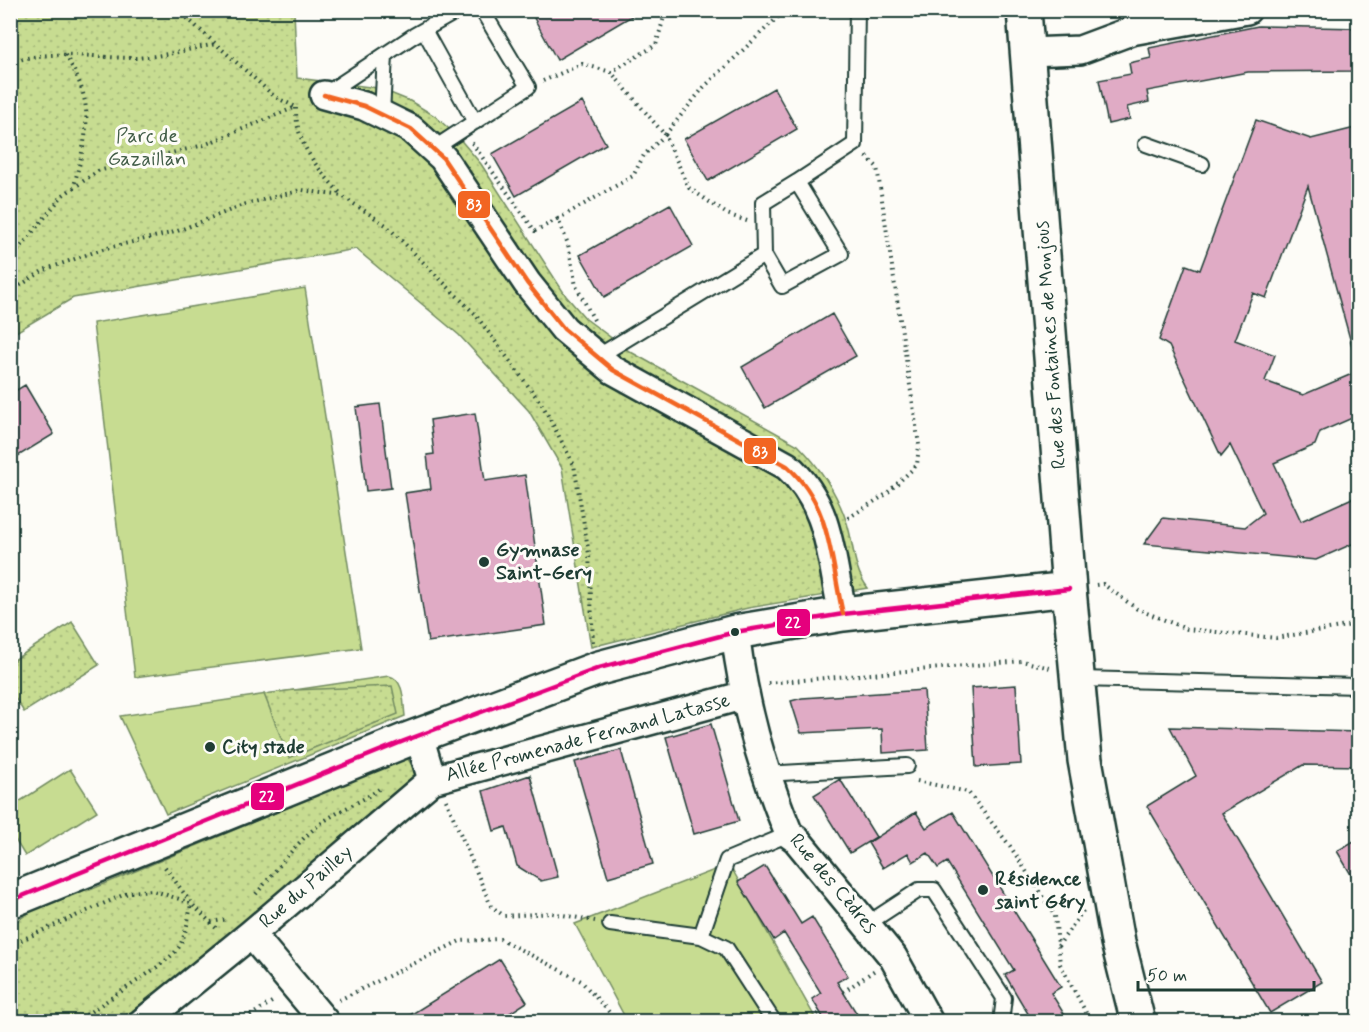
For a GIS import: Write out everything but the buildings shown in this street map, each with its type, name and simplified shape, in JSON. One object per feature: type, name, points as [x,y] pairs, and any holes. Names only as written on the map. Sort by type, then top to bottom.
[{"type":"street","name":"Rue des Fontaines de Monjous","points":[[1024,10],[1082,587],[1069,674],[1118,942],[1138,1022]]},
{"type":"street","points":[[1028,52],[1080,50],[1131,31],[1247,10]]},
{"type":"street","points":[[324,95],[364,106],[411,129],[443,158],[527,283],[564,329],[603,353],[613,370],[787,466],[805,482],[820,508],[827,530],[843,614]]},
{"type":"street","points":[[10,901],[419,736],[599,668],[735,632],[843,614],[1082,587]]},
{"type":"street","name":"Rue des Cèdres","points":[[735,632],[744,690],[764,774],[789,834],[893,957],[929,1022]]},
{"type":"street","name":"Allée Promenade Fernand Latasse","points":[[432,780],[744,690]]},
{"type":"street","points":[[419,736],[432,780]]},
{"type":"street","name":"Rue du Pailley","points":[[143,1022],[243,941],[432,780]]},
{"type":"street","points":[[10,915],[104,863]]},
{"type":"street","points":[[243,941],[296,987],[321,1016]]},
{"type":"lane","points":[[324,95],[459,10]]},
{"type":"lane","points":[[433,149],[528,87],[482,10]]},
{"type":"lane","points":[[797,182],[841,254],[782,286],[764,255],[763,203],[855,144],[857,10]]},
{"type":"lane","points":[[424,30],[469,126]]},
{"type":"lane","points":[[382,114],[385,55]]},
{"type":"lane","points":[[1146,144],[1202,164]]},
{"type":"lane","points":[[603,353],[764,255]]},
{"type":"lane","points":[[1069,674],[1359,686]]},
{"type":"lane","points":[[764,774],[907,766]]},
{"type":"lane","points":[[700,936],[727,860],[789,834]]},
{"type":"lane","points":[[867,924],[919,890],[934,890],[1005,998],[1001,1022]]},
{"type":"lane","points":[[610,924],[700,936],[726,948],[774,1022]]},
{"type":"path","points":[[177,10],[275,98],[296,107]]},
{"type":"path","points":[[611,72],[656,45],[666,10]]},
{"type":"path","points":[[469,126],[535,231],[633,176],[644,155],[704,87],[788,10]]},
{"type":"path","points":[[10,63],[21,59],[65,55],[136,58],[216,44]]},
{"type":"path","points":[[65,55],[76,72],[87,99],[85,140],[74,187]]},
{"type":"path","points":[[566,72],[582,64],[611,72],[664,135],[689,188],[728,214],[763,228]]},
{"type":"path","points":[[10,260],[63,195],[98,171],[204,145],[324,95]]},
{"type":"path","points":[[296,107],[296,126],[312,163],[342,196],[386,225],[475,314],[543,406],[574,465],[589,554],[594,644],[599,668]]},
{"type":"path","points":[[827,530],[885,495],[917,465],[919,444],[877,167],[855,144]]},
{"type":"path","points":[[10,292],[44,270],[103,249],[175,232],[246,204],[302,190],[342,196]]},
{"type":"path","points":[[558,219],[568,244],[576,286],[603,353]]},
{"type":"path","points":[[1082,587],[1103,584],[1137,609],[1187,629],[1276,638],[1359,624]]},
{"type":"path","points":[[744,690],[1022,661],[1069,674]]},
{"type":"path","points":[[889,767],[912,780],[968,792],[1010,846],[1054,916],[1060,964],[1091,1022]]},
{"type":"path","points":[[432,780],[443,791],[491,906],[504,916],[552,913],[610,924]]},
{"type":"path","points":[[251,900],[317,826],[340,810],[365,800],[381,788]]},
{"type":"path","points":[[152,844],[156,855],[191,903],[211,922],[243,941]]},
{"type":"path","points":[[10,945],[130,892],[152,890],[191,903]]},
{"type":"path","points":[[77,1022],[178,949],[187,926],[191,903]]},
{"type":"path","points":[[1058,947],[1088,903]]},
{"type":"path","points":[[211,922],[228,919],[236,913]]},
{"type":"path","points":[[321,1016],[460,941],[500,939],[581,981],[618,1022]]},
{"type":"path","points":[[843,992],[893,957]]},
{"type":"path","points":[[240,1022],[296,987]]},
{"type":"path","points":[[808,1022],[820,1012]]},
{"type":"green space","name":"Parc de Gazaillan","points":[[10,11],[294,11],[297,78],[378,88],[410,101],[435,116],[458,137],[481,164],[566,296],[586,319],[629,351],[798,445],[821,471],[838,501],[847,523],[859,573],[868,588],[748,608],[591,647],[562,468],[529,411],[459,335],[356,249],[73,298],[11,335]]},
{"type":"green space","points":[[305,288],[361,648],[135,677],[93,323]]},
{"type":"green space","points":[[72,622],[99,665],[24,712],[11,692],[11,662]]},
{"type":"green space","points":[[389,676],[394,678],[401,687],[405,716],[166,814],[120,716]]},
{"type":"green space","points":[[392,686],[398,714],[289,758],[264,694],[294,690]]},
{"type":"green space","points":[[404,753],[417,773],[183,974],[118,1021],[11,1022],[11,925],[29,912],[58,895],[79,889],[90,890],[373,772]]},
{"type":"green space","points":[[70,769],[97,811],[25,856],[11,833],[11,807]]},
{"type":"green space","points":[[727,860],[817,1021],[627,1021],[575,924],[725,866]]},
{"type":"transit line","name":"83","points":[[324,95],[364,106],[411,129],[443,158],[527,283],[564,329],[613,370],[787,466],[813,498],[821,516],[827,534],[843,614]]},
{"type":"transit line","name":"22","points":[[10,901],[404,741],[599,668],[735,632],[843,614],[1069,589]]},
{"type":"place","name":"Gymnase Saint-Gery","points":[[484,562]]},
{"type":"place","name":"City stade","points":[[210,747]]},
{"type":"place","name":"Résidence saint Géry","points":[[983,890]]}]
